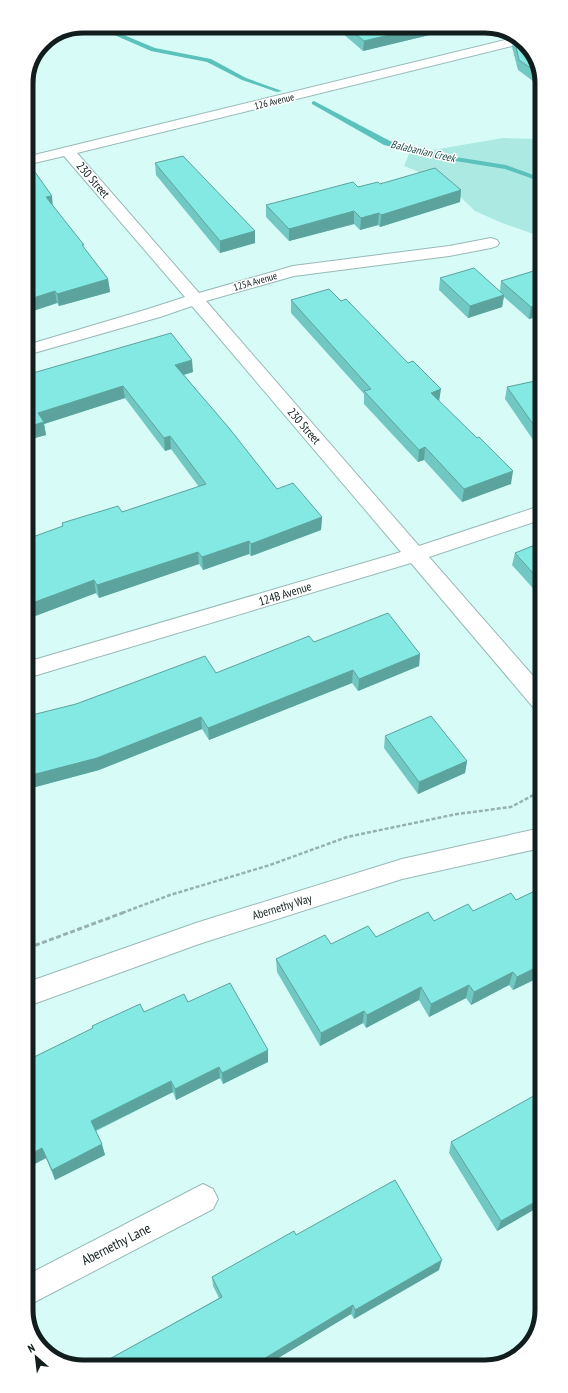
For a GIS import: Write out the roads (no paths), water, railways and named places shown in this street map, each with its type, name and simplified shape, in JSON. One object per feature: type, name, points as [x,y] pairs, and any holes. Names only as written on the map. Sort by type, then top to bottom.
[{"type":"street","name":"126 Avenue","points":[[33,159],[513,42]]},
{"type":"street","name":"230 Street","points":[[68,151],[535,695]]},
{"type":"street","name":"125A Avenue","points":[[33,348],[293,271],[449,251],[491,243]]},
{"type":"street","name":"124B Avenue","points":[[33,669],[415,555],[535,515]]},
{"type":"street","name":"Abernethy Way","points":[[33,992],[199,933],[402,869],[535,839]]},
{"type":"street","name":"Abernethy Lane","points":[[33,1288],[203,1199]]},
{"type":"waterway","name":"Balabanian Creek","points":[[114,33],[153,50],[209,60],[244,79],[279,91]]},
{"type":"waterway","name":"Balabanian Creek","points":[[314,103],[387,143],[443,157],[506,167],[535,178]]}]
